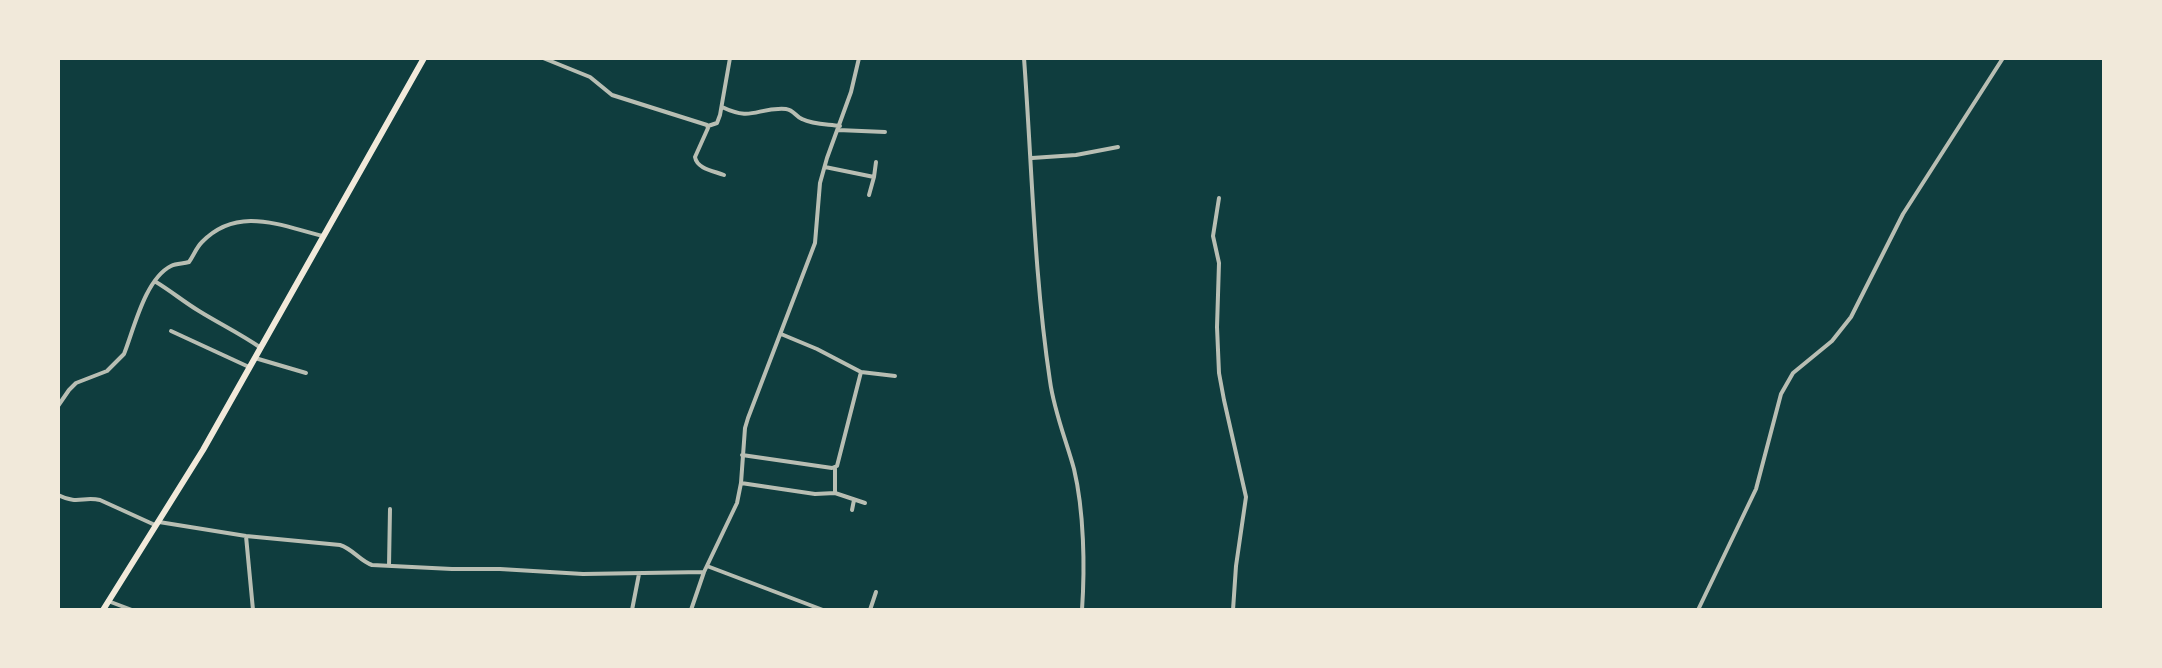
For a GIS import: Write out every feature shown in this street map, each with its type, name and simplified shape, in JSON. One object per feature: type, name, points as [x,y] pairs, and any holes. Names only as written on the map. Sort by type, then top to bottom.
[{"type":"main road","points":[[103,609],[203,450],[424,58]]},
{"type":"street","points":[[543,58],[590,77],[612,95],[708,126],[718,122],[730,58]]},
{"type":"street","points":[[691,609],[704,572],[733,514],[741,483],[747,418],[815,243],[820,185],[851,92],[859,58]]},
{"type":"street","points":[[1024,58],[1042,309],[1050,383],[1075,474],[1082,527],[1084,587],[1082,609]]},
{"type":"street","points":[[1698,609],[1756,489],[1781,394],[1787,381],[1793,373],[1832,341],[1851,317],[1903,214],[2003,58]]},
{"type":"street","points":[[722,108],[734,114],[744,115],[752,115],[760,110],[787,109],[804,120],[839,128],[885,132]]},
{"type":"street","points":[[708,126],[696,162],[700,166],[724,175]]},
{"type":"street","points":[[1032,158],[1076,155],[1118,147]]},
{"type":"street","points":[[869,195],[876,162]]},
{"type":"street","points":[[825,167],[874,177]]},
{"type":"street","points":[[1219,198],[1213,235],[1219,263],[1217,327],[1219,373],[1246,497],[1237,555],[1233,609]]},
{"type":"street","points":[[58,406],[76,383],[107,371],[124,354],[142,302],[170,266],[189,262],[197,248],[212,235],[240,220],[257,220],[324,236]]},
{"type":"street","points":[[157,283],[190,306],[228,326],[261,348]]},
{"type":"street","points":[[171,331],[250,367]]},
{"type":"street","points":[[781,334],[818,349],[861,372],[895,376]]},
{"type":"street","points":[[255,358],[306,373]]},
{"type":"street","points":[[834,493],[835,468],[861,372]]},
{"type":"street","points":[[742,455],[835,468]]},
{"type":"street","points":[[741,483],[814,494],[834,493],[866,503]]},
{"type":"street","points":[[58,495],[76,502],[100,500],[156,523],[246,536],[340,545],[354,552],[368,564],[583,574],[704,572]]},
{"type":"street","points":[[852,510],[854,500]]},
{"type":"street","points":[[389,566],[390,509]]},
{"type":"street","points":[[246,536],[254,609]]},
{"type":"street","points":[[707,566],[822,609]]},
{"type":"street","points":[[632,609],[639,574]]},
{"type":"street","points":[[870,609],[876,592]]},
{"type":"street","points":[[108,601],[132,609]]}]
